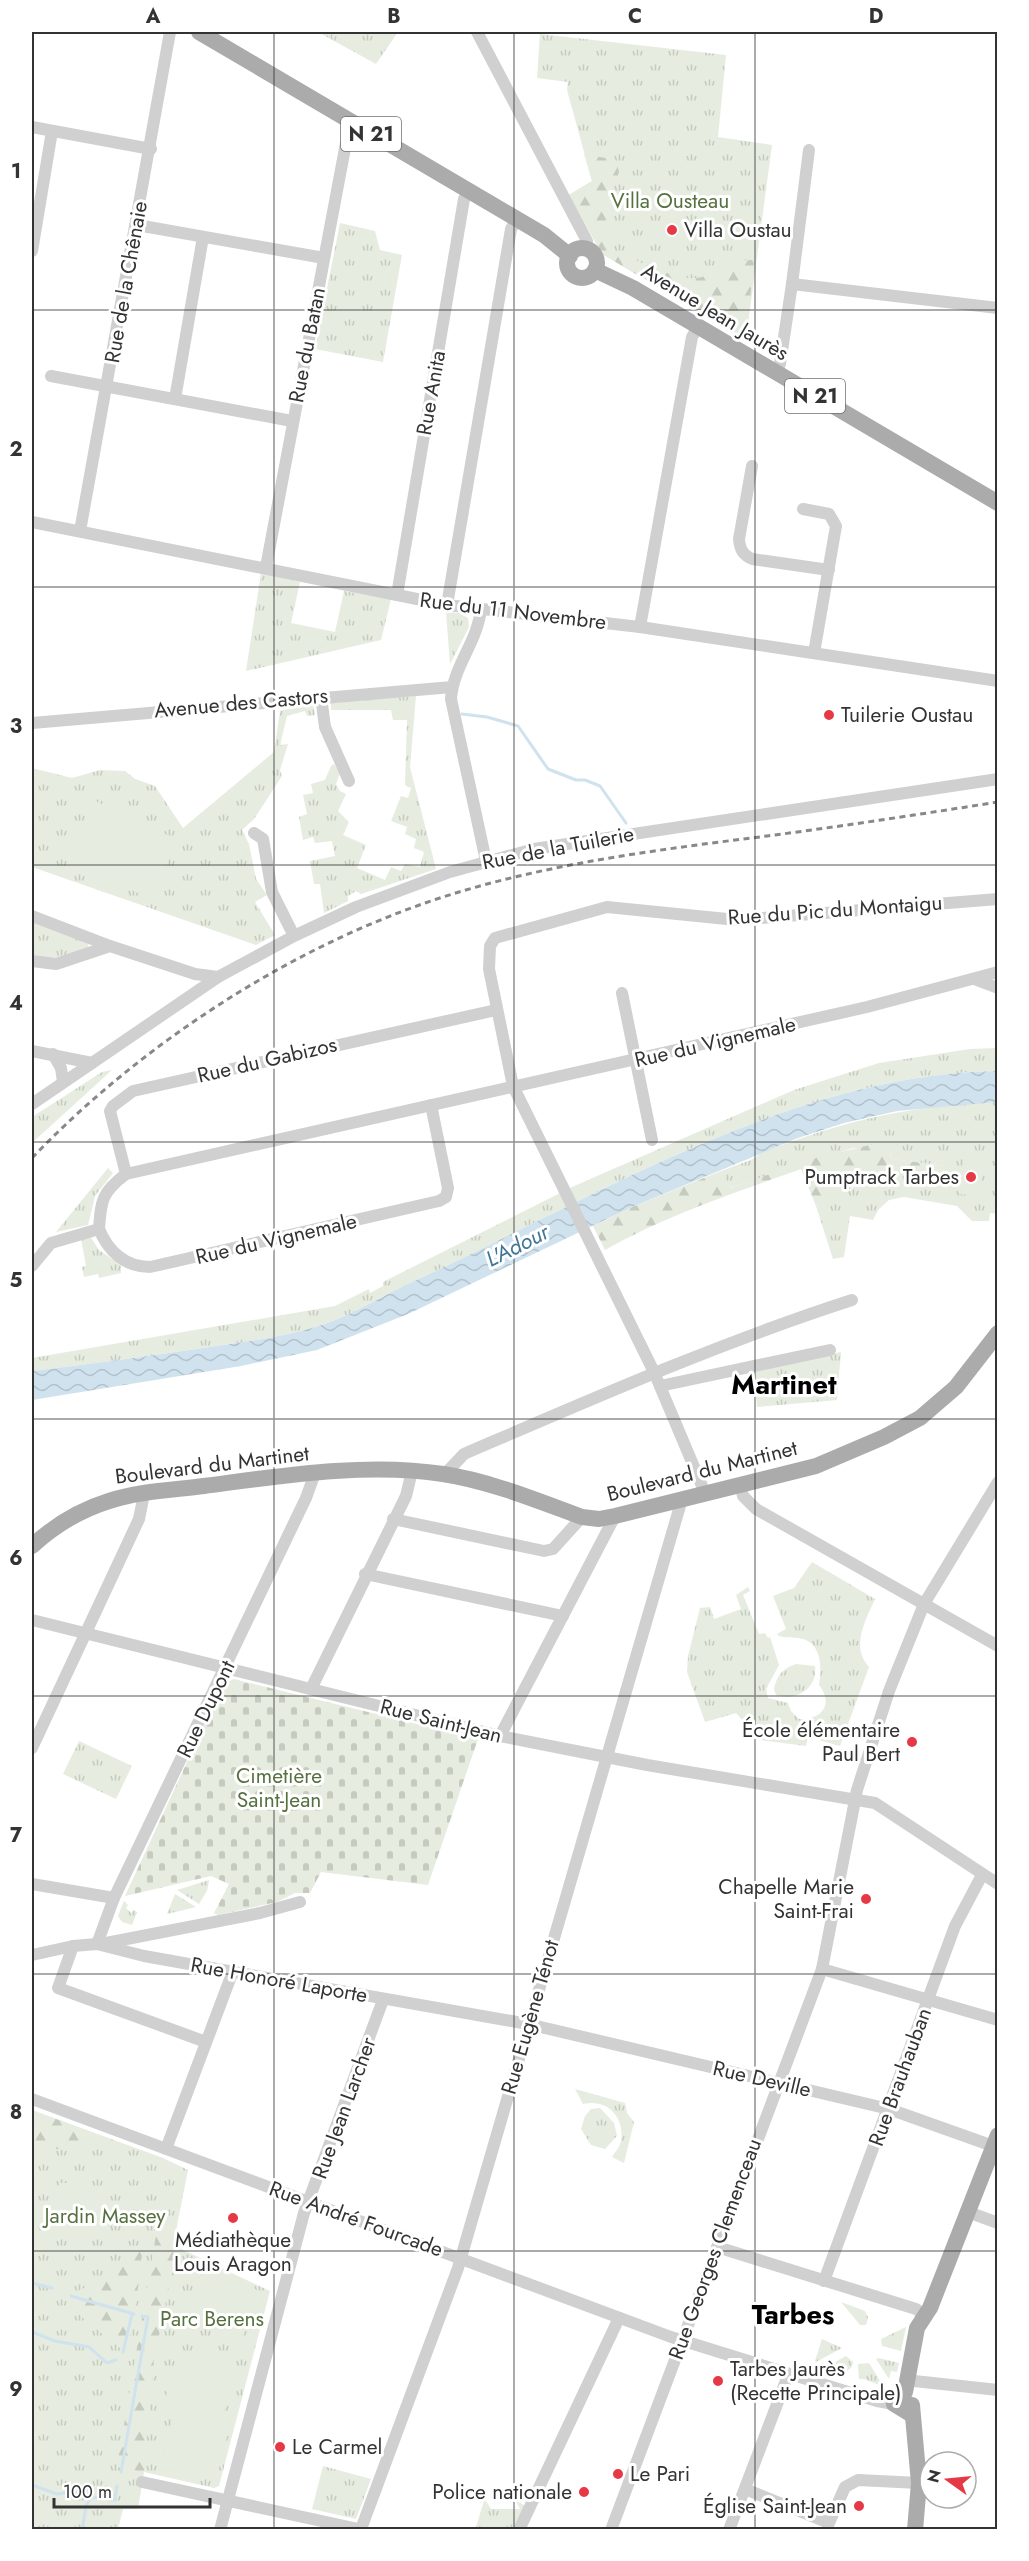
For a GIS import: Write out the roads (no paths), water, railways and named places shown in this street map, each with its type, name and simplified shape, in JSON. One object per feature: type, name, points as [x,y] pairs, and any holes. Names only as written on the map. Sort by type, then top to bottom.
[{"type":"main road","name":"Avenue Jean Jaurès","points":[[199,32],[544,235],[570,256],[569,269],[575,276],[584,278],[595,270],[633,288],[775,374],[998,503]]},
{"type":"main road","points":[[570,256],[577,250],[586,249],[596,258],[595,270]]},
{"type":"main road","name":"Boulevard du Martinet","points":[[32,1546],[49,1531],[80,1513],[112,1500],[315,1473],[445,1474],[474,1480],[582,1517],[599,1519],[615,1516],[816,1466],[850,1453],[920,1418],[956,1387],[998,1334]]},
{"type":"main road","points":[[912,2415],[894,2404],[905,2392],[917,2328],[930,2308],[995,2141]]},
{"type":"main road","points":[[918,2473],[912,2415],[914,2381],[925,2325],[924,2315]]},
{"type":"main road","points":[[915,2529],[918,2494]]},
{"type":"street","name":"Rue de la Chênaie","points":[[80,531],[151,149],[170,32]]},
{"type":"street","points":[[477,32],[587,241],[586,249]]},
{"type":"street","points":[[32,127],[151,149]]},
{"type":"street","name":"Rue du Batan","points":[[266,567],[346,143],[360,128]]},
{"type":"street","points":[[32,251],[52,131]]},
{"type":"street","points":[[775,374],[780,364],[809,150]]},
{"type":"street","name":"Rue Anita","points":[[397,595],[464,199],[468,192]]},
{"type":"street","points":[[447,605],[511,229],[516,220]]},
{"type":"street","points":[[137,225],[324,258]]},
{"type":"street","points":[[175,399],[203,237]]},
{"type":"street","points":[[792,284],[998,308]]},
{"type":"street","points":[[640,627],[692,337],[698,327]]},
{"type":"street","points":[[51,376],[292,421]]},
{"type":"street","points":[[752,466],[739,539],[740,549],[752,559],[829,570]]},
{"type":"street","points":[[803,510],[829,514],[836,521],[814,653]]},
{"type":"street","name":"Rue du 11 Novembre","points":[[32,522],[447,605],[640,627],[998,681]]},
{"type":"street","points":[[481,608],[479,625],[470,649],[457,668],[451,699],[486,861]]},
{"type":"street","name":"Avenue des Castors","points":[[32,723],[452,687]]},
{"type":"street","points":[[321,697],[324,727],[349,781]]},
{"type":"street","name":"Rue de la Tuilerie","points":[[32,1104],[218,977],[294,936],[356,907],[486,861],[534,849],[668,827],[998,779]]},
{"type":"street","points":[[254,833],[263,839],[272,892],[294,936]]},
{"type":"street","name":"Rue du Pic du Montaigu","points":[[496,1010],[489,969],[490,946],[495,938],[607,907],[737,920],[998,899]]},
{"type":"street","points":[[32,916],[110,946],[195,974],[218,977]]},
{"type":"street","points":[[32,961],[56,964],[110,946]]},
{"type":"street","name":"Rue du Vignemale","points":[[431,1105],[448,1188],[446,1197],[439,1201],[150,1268],[138,1267],[110,1250],[99,1229],[100,1203],[104,1194],[126,1174],[513,1086],[867,1007],[998,972]]},
{"type":"street","points":[[974,979],[998,988]]},
{"type":"street","points":[[622,993],[652,1140]]},
{"type":"street","points":[[496,1010],[513,1086],[654,1372],[705,1493]]},
{"type":"street","name":"Rue du Gabizos","points":[[126,1174],[110,1111],[112,1106],[133,1091],[496,1010]]},
{"type":"street","points":[[32,1051],[92,1063]]},
{"type":"street","points":[[53,1054],[62,1068],[63,1082]]},
{"type":"street","points":[[32,1266],[51,1243],[99,1229]]},
{"type":"street","points":[[445,1474],[464,1454],[654,1372],[772,1325],[852,1300]]},
{"type":"street","points":[[660,1386],[830,1350]]},
{"type":"street","points":[[310,1689],[365,1574],[406,1496],[412,1472]]},
{"type":"street","name":"Rue Dupont","points":[[97,1944],[114,1898],[306,1498],[315,1473]]},
{"type":"street","name":"Rue Georges Clemenceau","points":[[610,2529],[822,1969],[855,1799],[885,1704],[924,1604],[998,1482]]},
{"type":"street","points":[[740,1484],[743,1497],[756,1509],[998,1646]]},
{"type":"street","points":[[32,1748],[139,1519],[144,1494]]},
{"type":"street","name":"Rue Eugène Ténot","points":[[362,2529],[461,2258],[682,1499]]},
{"type":"street","points":[[500,1736],[615,1516]]},
{"type":"street","points":[[393,1519],[544,1551],[553,1549],[582,1517]]},
{"type":"street","points":[[365,1574],[562,1616]]},
{"type":"street","name":"Rue Saint-Jean","points":[[32,1620],[500,1736],[606,1758],[855,1799],[883,1807],[998,1884]]},
{"type":"street","name":"Rue Brauhauban","points":[[824,2282],[955,1926],[982,1875]]},
{"type":"street","points":[[32,1884],[114,1898]]},
{"type":"street","points":[[97,1944],[260,1913],[300,1902]]},
{"type":"street","name":"Rue Honoré Laporte","points":[[32,1955],[73,1946],[97,1944],[144,1956],[528,2024]]},
{"type":"street","points":[[73,1946],[58,1988],[206,2042]]},
{"type":"street","points":[[822,1969],[998,2020]]},
{"type":"street","points":[[166,2149],[232,1971]]},
{"type":"street","name":"Rue Jean Larcher","points":[[220,2529],[304,2213],[383,2000]]},
{"type":"street","name":"Rue Deville","points":[[528,2024],[889,2109],[995,2141]]},
{"type":"street","name":"Rue André Fourcade","points":[[32,2099],[619,2318],[877,2401],[894,2404]]},
{"type":"street","points":[[968,2212],[998,2223]]},
{"type":"street","points":[[717,2247],[916,2309],[924,2315]]},
{"type":"street","points":[[519,2529],[619,2318]]},
{"type":"street","points":[[729,2529],[787,2378]]},
{"type":"street","points":[[914,2381],[998,2390]]},
{"type":"street","points":[[745,2489],[829,2523],[845,2487],[858,2480],[918,2483]]},
{"type":"street","points":[[142,2482],[362,2529]]},
{"type":"water","name":"L'Adour","points":[[997,1071],[997,1102],[897,1111],[844,1123],[798,1138],[632,1207],[408,1314],[317,1350],[241,1366],[32,1400],[32,1371],[256,1340],[301,1331],[330,1322],[621,1180],[694,1147],[769,1118],[844,1094],[920,1078]]},
{"type":"waterway","points":[[462,714],[487,717],[518,726],[548,769],[600,786],[626,823]]},
{"type":"waterway","points":[[32,2283],[52,2288]]},
{"type":"waterway","points":[[71,2296],[134,2314]]},
{"type":"waterway","points":[[123,2352],[132,2314]]},
{"type":"waterway","points":[[121,2472],[148,2317],[142,2316]]},
{"type":"waterway","points":[[32,2332],[55,2341],[89,2347],[107,2363],[116,2360]]},
{"type":"waterway","points":[[32,2485],[57,2494],[73,2492],[101,2499]]},
{"type":"waterway","points":[[109,2500],[115,2500],[117,2486]]},
{"type":"waterway","points":[[82,2530],[86,2506],[92,2495]]},
{"type":"railway","points":[[32,1158],[124,1073],[175,1034],[229,998],[285,966],[342,937],[400,912],[459,892],[535,872],[573,865],[998,802]]},
{"type":"place","name":"Villa Oustau","points":[[672,230]]},
{"type":"place","name":"Tuilerie Oustau","points":[[829,715]]},
{"type":"place","name":"Pumptrack Tarbes","points":[[971,1177]]},
{"type":"place","name":"École élémentaire Paul Bert","points":[[912,1742]]},
{"type":"place","name":"Chapelle Marie Saint-Frai","points":[[866,1899]]},
{"type":"place","name":"Médiathèque Louis Aragon","points":[[233,2218]]},
{"type":"place","name":"Tarbes Jaurès (Recette Principale)","points":[[718,2381]]},
{"type":"place","name":"Le Carmel","points":[[280,2447]]},
{"type":"place","name":"Le Pari","points":[[618,2474]]},
{"type":"place","name":"Police nationale","points":[[584,2492]]},
{"type":"place","name":"Église Saint-Jean","points":[[859,2506]]},
{"type":"district","name":"Martinet","points":[[784,1384]]},
{"type":"district","name":"Tarbes","points":[[793,2314]]},
{"type":"park label","name":"Villa Ousteau","points":[[670,201]]},
{"type":"park label","name":"Cimetière Saint-Jean","points":[[279,1788]]},
{"type":"park label","name":"Jardin Massey","points":[[105,2216]]},
{"type":"park label","name":"Parc Berens","points":[[212,2319]]}]
